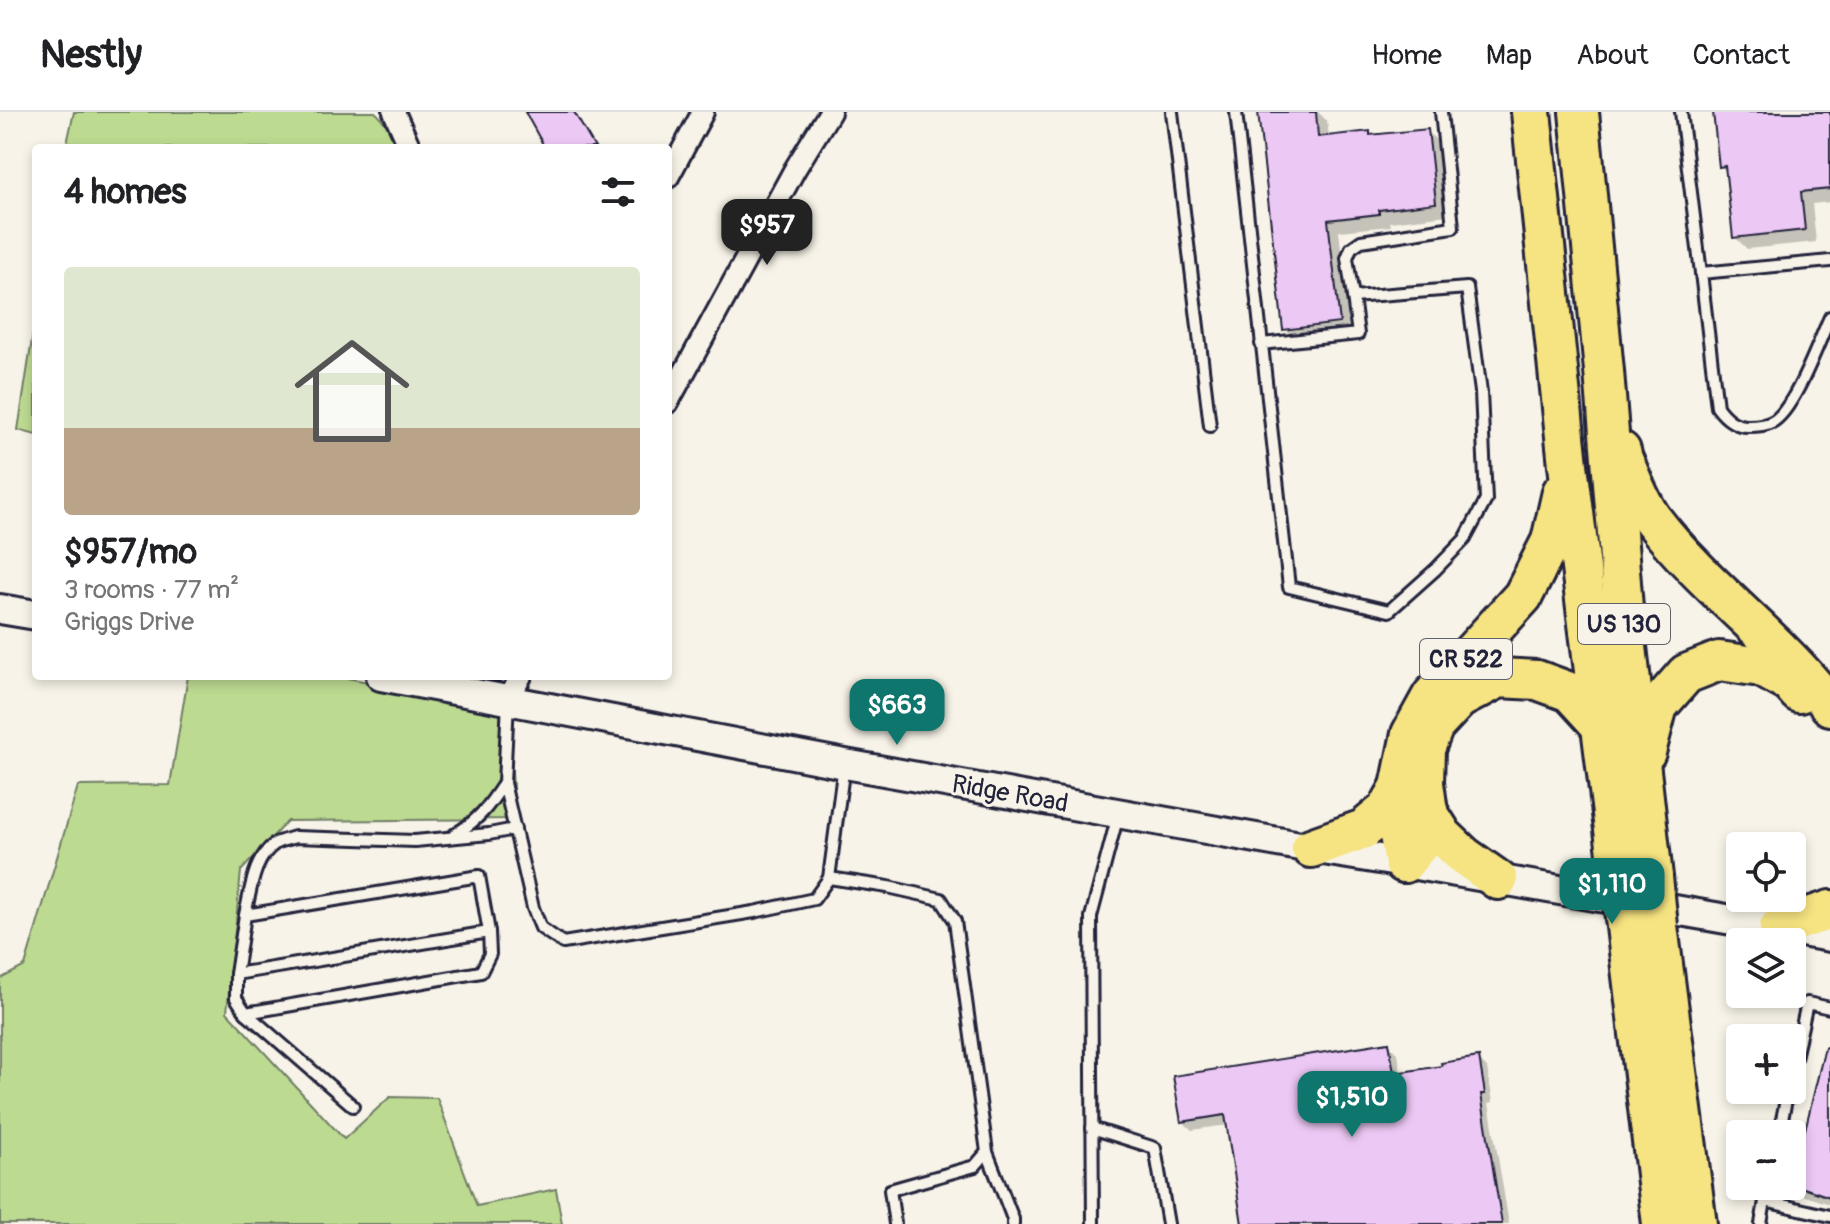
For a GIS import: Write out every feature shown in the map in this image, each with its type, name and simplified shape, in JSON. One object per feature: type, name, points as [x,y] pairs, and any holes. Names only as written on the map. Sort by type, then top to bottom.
[{"type":"highway","name":"US 130","points":[[1531,112],[1568,465],[1602,727],[1636,877],[1662,1224]]},
{"type":"highway","name":"US 130","points":[[1579,112],[1624,620],[1641,770],[1636,877]]},
{"type":"highway","points":[[1604,371],[1623,459],[1650,517],[1701,576],[1812,683],[1830,706]]},
{"type":"highway","name":"CR 522","points":[[1404,863],[1396,818],[1411,734],[1432,696],[1523,596],[1551,541],[1568,465]]},
{"type":"highway","points":[[1641,770],[1658,706],[1686,674],[1719,661],[1761,667],[1790,683],[1830,728]]},
{"type":"highway","points":[[1404,863],[1425,832],[1428,812],[1424,783],[1425,749],[1434,726],[1459,699],[1499,678],[1537,680],[1570,692],[1602,727]]},
{"type":"highway","points":[[1311,848],[1364,829],[1387,810],[1400,787]]},
{"type":"highway","points":[[1428,812],[1443,836],[1464,856],[1498,880]]},
{"type":"highway","points":[[1779,927],[1830,910]]},
{"type":"highway","name":"US 130","points":[[1641,922],[1697,1224]]},
{"type":"street","points":[[394,112],[408,144]]},
{"type":"street","points":[[672,170],[703,112]]},
{"type":"street","points":[[672,395],[795,169],[830,112]]},
{"type":"street","points":[[0,609],[32,614]]},
{"type":"street","name":"Ridge Road","points":[[426,680],[515,688],[845,764],[1830,937]]},
{"type":"lane","points":[[1172,112],[1210,426]]},
{"type":"lane","points":[[1236,112],[1289,587],[1389,611],[1465,539],[1486,500],[1481,392],[1467,288],[1353,297]]},
{"type":"lane","points":[[1261,344],[1358,334],[1347,258],[1351,248],[1361,241],[1453,227],[1441,112]]},
{"type":"lane","points":[[1681,112],[1717,407],[1723,415],[1737,426],[1754,426],[1772,422],[1785,411],[1830,317]]},
{"type":"lane","points":[[1701,273],[1830,261]]},
{"type":"lane","points":[[515,688],[504,783],[533,908],[541,928],[563,943],[738,915],[814,899],[829,878],[845,764]]},
{"type":"lane","points":[[449,837],[470,826],[488,808],[504,783]]},
{"type":"lane","points":[[1093,1224],[1091,917],[1119,813]]},
{"type":"lane","points":[[353,1106],[246,1013],[236,998],[236,974],[245,915],[261,857],[277,843],[295,837],[415,841],[515,829]]},
{"type":"lane","points":[[245,915],[479,876],[490,954],[481,972],[246,1013]]},
{"type":"lane","points":[[829,878],[941,899],[955,921],[987,1152],[1013,1224]]},
{"type":"lane","points":[[236,974],[489,932]]},
{"type":"lane","points":[[1802,1024],[1807,1003],[1830,1008]]},
{"type":"lane","points":[[1092,1128],[1155,1148],[1168,1224]]},
{"type":"lane","points":[[895,1224],[890,1190],[975,1166],[987,1152]]},
{"type":"lane","points":[[1761,1224],[1765,1201],[1830,1216]]},
{"type":"green space","points":[[74,112],[375,112],[388,128],[394,144],[67,144]]},
{"type":"green space","points":[[32,340],[32,434],[18,430]]},
{"type":"green space","points":[[187,680],[358,680],[508,709],[515,819],[287,821],[241,871],[227,1012],[344,1139],[390,1097],[437,1098],[477,1206],[556,1189],[562,1224],[0,1224],[0,979],[25,966],[78,786],[170,785]]},
{"type":"building","points":[[525,112],[574,112],[593,144],[543,144]]},
{"type":"building","points":[[1258,112],[1316,112],[1318,137],[1428,129],[1436,203],[1328,220],[1340,323],[1283,330]]},
{"type":"building","points":[[1713,112],[1830,112],[1830,189],[1801,192],[1805,230],[1733,238],[1725,166],[1719,167]]},
{"type":"building","points":[[1389,1042],[1394,1073],[1479,1057],[1485,1094],[1481,1094],[1502,1224],[1242,1224],[1225,1115],[1181,1122],[1173,1076]]},
{"type":"building","points":[[1825,1047],[1830,1048],[1830,1197],[1806,1189],[1806,1126]]}]
